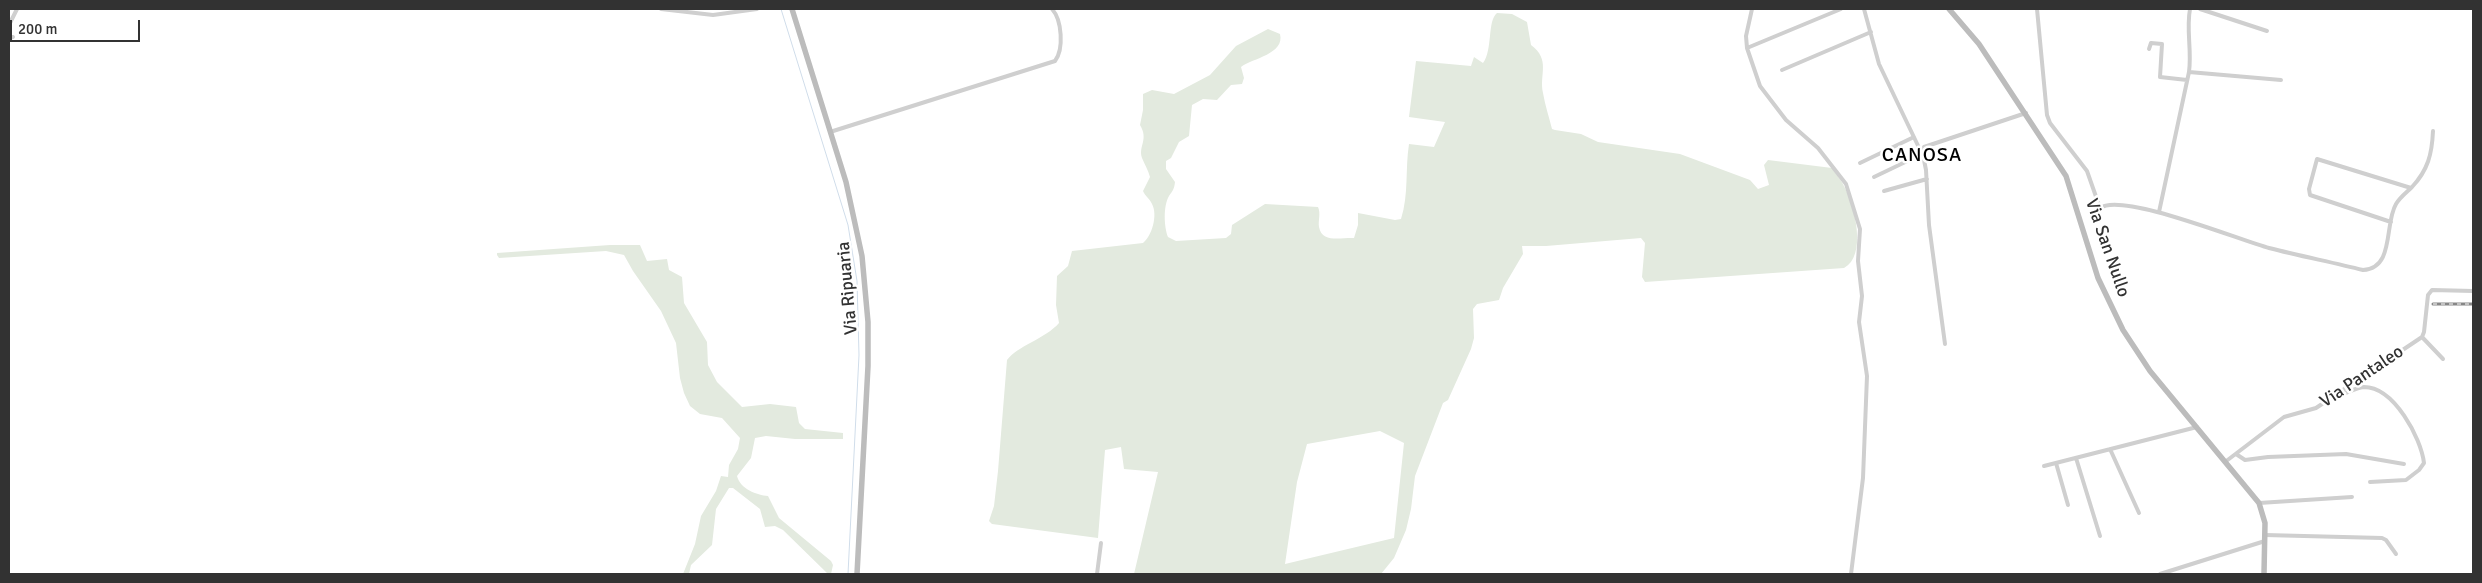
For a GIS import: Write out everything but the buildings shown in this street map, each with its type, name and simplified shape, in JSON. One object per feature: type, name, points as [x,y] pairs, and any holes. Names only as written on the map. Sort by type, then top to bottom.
[{"type":"street","points":[[9,25],[17,9]]},
{"type":"street","points":[[660,9],[713,15],[757,9]]},
{"type":"street","name":"Via Ripuaria","points":[[792,9],[855,217],[862,256],[868,322],[857,574]]},
{"type":"street","points":[[830,132],[1054,61],[1060,46],[1058,16],[1052,9]]},
{"type":"street","points":[[1752,9],[1746,36],[1747,48],[1760,86],[1786,120],[1818,148],[1846,184],[1860,230],[1858,261],[1862,296],[1859,322],[1867,376],[1863,478],[1851,574]]},
{"type":"street","points":[[1747,48],[1841,9]]},
{"type":"street","points":[[1864,9],[1879,64],[1922,154],[1926,179],[1928,225],[1945,344]]},
{"type":"street","name":"Via San Nullo","points":[[1949,9],[1979,44],[2066,176],[2098,278],[2123,330],[2150,371],[2259,503],[2265,523],[2264,574]]},
{"type":"street","points":[[2037,9],[2047,115],[2050,123],[2087,171],[2100,208],[2107,204],[2147,208],[2186,222],[2224,231],[2268,248],[2362,270],[2376,266],[2382,259],[2396,204],[2411,188],[2430,162],[2433,132]]},
{"type":"street","points":[[2159,212],[2189,72],[2191,52],[2188,22],[2190,9]]},
{"type":"street","points":[[2200,9],[2267,31]]},
{"type":"street","points":[[1782,70],[1871,32]]},
{"type":"street","points":[[2149,49],[2151,43],[2162,44],[2160,77],[2187,80]]},
{"type":"street","points":[[2189,72],[2281,80]]},
{"type":"street","points":[[1874,177],[1922,154],[1924,147],[2026,113]]},
{"type":"street","points":[[1860,163],[1914,137]]},
{"type":"street","points":[[2391,222],[2310,195],[2309,189],[2317,159],[2411,188]]},
{"type":"street","points":[[1884,191],[1926,179]]},
{"type":"street","name":"Via Pantaleo","points":[[2225,462],[2284,417],[2316,408],[2422,337],[2430,291],[2436,288],[2473,291]]},
{"type":"street","points":[[2422,337],[2443,359]]},
{"type":"street","points":[[2331,398],[2338,398],[2363,387],[2374,390],[2402,410],[2418,440],[2424,463],[2411,478],[2370,482]]},
{"type":"street","points":[[2044,466],[2197,427]]},
{"type":"street","points":[[2110,449],[2139,513]]},
{"type":"street","points":[[2236,454],[2245,460],[2268,457],[2346,454],[2404,464]]},
{"type":"street","points":[[2076,458],[2100,536]]},
{"type":"street","points":[[2056,463],[2068,505]]},
{"type":"street","points":[[2259,503],[2352,497]]},
{"type":"street","points":[[2160,574],[2265,538],[2382,538],[2388,542],[2396,554]]},
{"type":"street","points":[[1097,574],[1101,543]]},
{"type":"shaded area","points":[[1497,13],[1512,14],[1527,22],[1531,45],[1541,56],[1543,62],[1542,86],[1552,129],[1581,134],[1598,142],[1680,154],[1750,180],[1758,189],[1769,185],[1764,165],[1768,160],[1832,168],[1849,196],[1855,218],[1857,242],[1851,262],[1844,268],[1645,282],[1642,277],[1645,243],[1641,238],[1546,246],[1522,246],[1523,254],[1503,288],[1499,300],[1477,304],[1473,309],[1474,338],[1471,349],[1448,400],[1443,403],[1415,476],[1406,530],[1394,558],[1381,574],[1134,574],[1158,472],[1124,469],[1121,447],[1105,450],[1098,538],[992,524],[989,521],[994,506],[998,471],[1007,360],[1017,351],[1046,334],[1059,323],[1056,305],[1057,276],[1068,266],[1072,251],[1143,243],[1149,236],[1154,219],[1154,209],[1143,191],[1150,177],[1141,154],[1144,139],[1143,130],[1140,125],[1143,110],[1143,94],[1152,90],[1174,94],[1210,75],[1236,46],[1268,29],[1280,34],[1278,46],[1273,51],[1241,67],[1244,78],[1242,84],[1231,85],[1217,100],[1203,99],[1192,105],[1189,136],[1179,142],[1171,158],[1166,161],[1166,169],[1175,182],[1167,200],[1165,211],[1168,237],[1176,241],[1226,238],[1231,234],[1232,225],[1265,204],[1318,207],[1319,227],[1324,236],[1328,238],[1354,238],[1358,225],[1358,213],[1395,220],[1401,219],[1405,200],[1409,144],[1434,147],[1445,122],[1409,117],[1416,61],[1471,66],[1474,57],[1483,63],[1488,51],[1494,17]],"holes":[[[1380,431],[1404,443],[1394,538],[1285,564],[1297,482],[1307,444]]]},
{"type":"shaded area","points":[[610,245],[640,245],[647,261],[667,259],[669,270],[682,277],[684,303],[707,342],[708,365],[717,382],[742,407],[770,404],[796,407],[799,423],[805,429],[843,433],[843,439],[795,439],[766,436],[755,438],[751,458],[737,476],[745,488],[754,493],[768,496],[779,518],[831,561],[833,565],[831,574],[828,574],[783,530],[775,526],[765,527],[760,509],[733,488],[729,488],[716,509],[712,545],[691,565],[689,574],[683,574],[695,544],[701,516],[716,491],[721,476],[728,477],[729,465],[738,449],[740,438],[722,418],[700,414],[690,406],[680,378],[676,343],[661,311],[624,255],[606,251],[499,258],[497,255],[497,253]]},
{"type":"waterway","points":[[781,9],[848,225],[857,281],[859,355],[848,574]]},
{"type":"railway","points":[[2433,304],[2473,304]]},
{"type":"district","name":"CANOSA","points":[[1922,156]]}]
